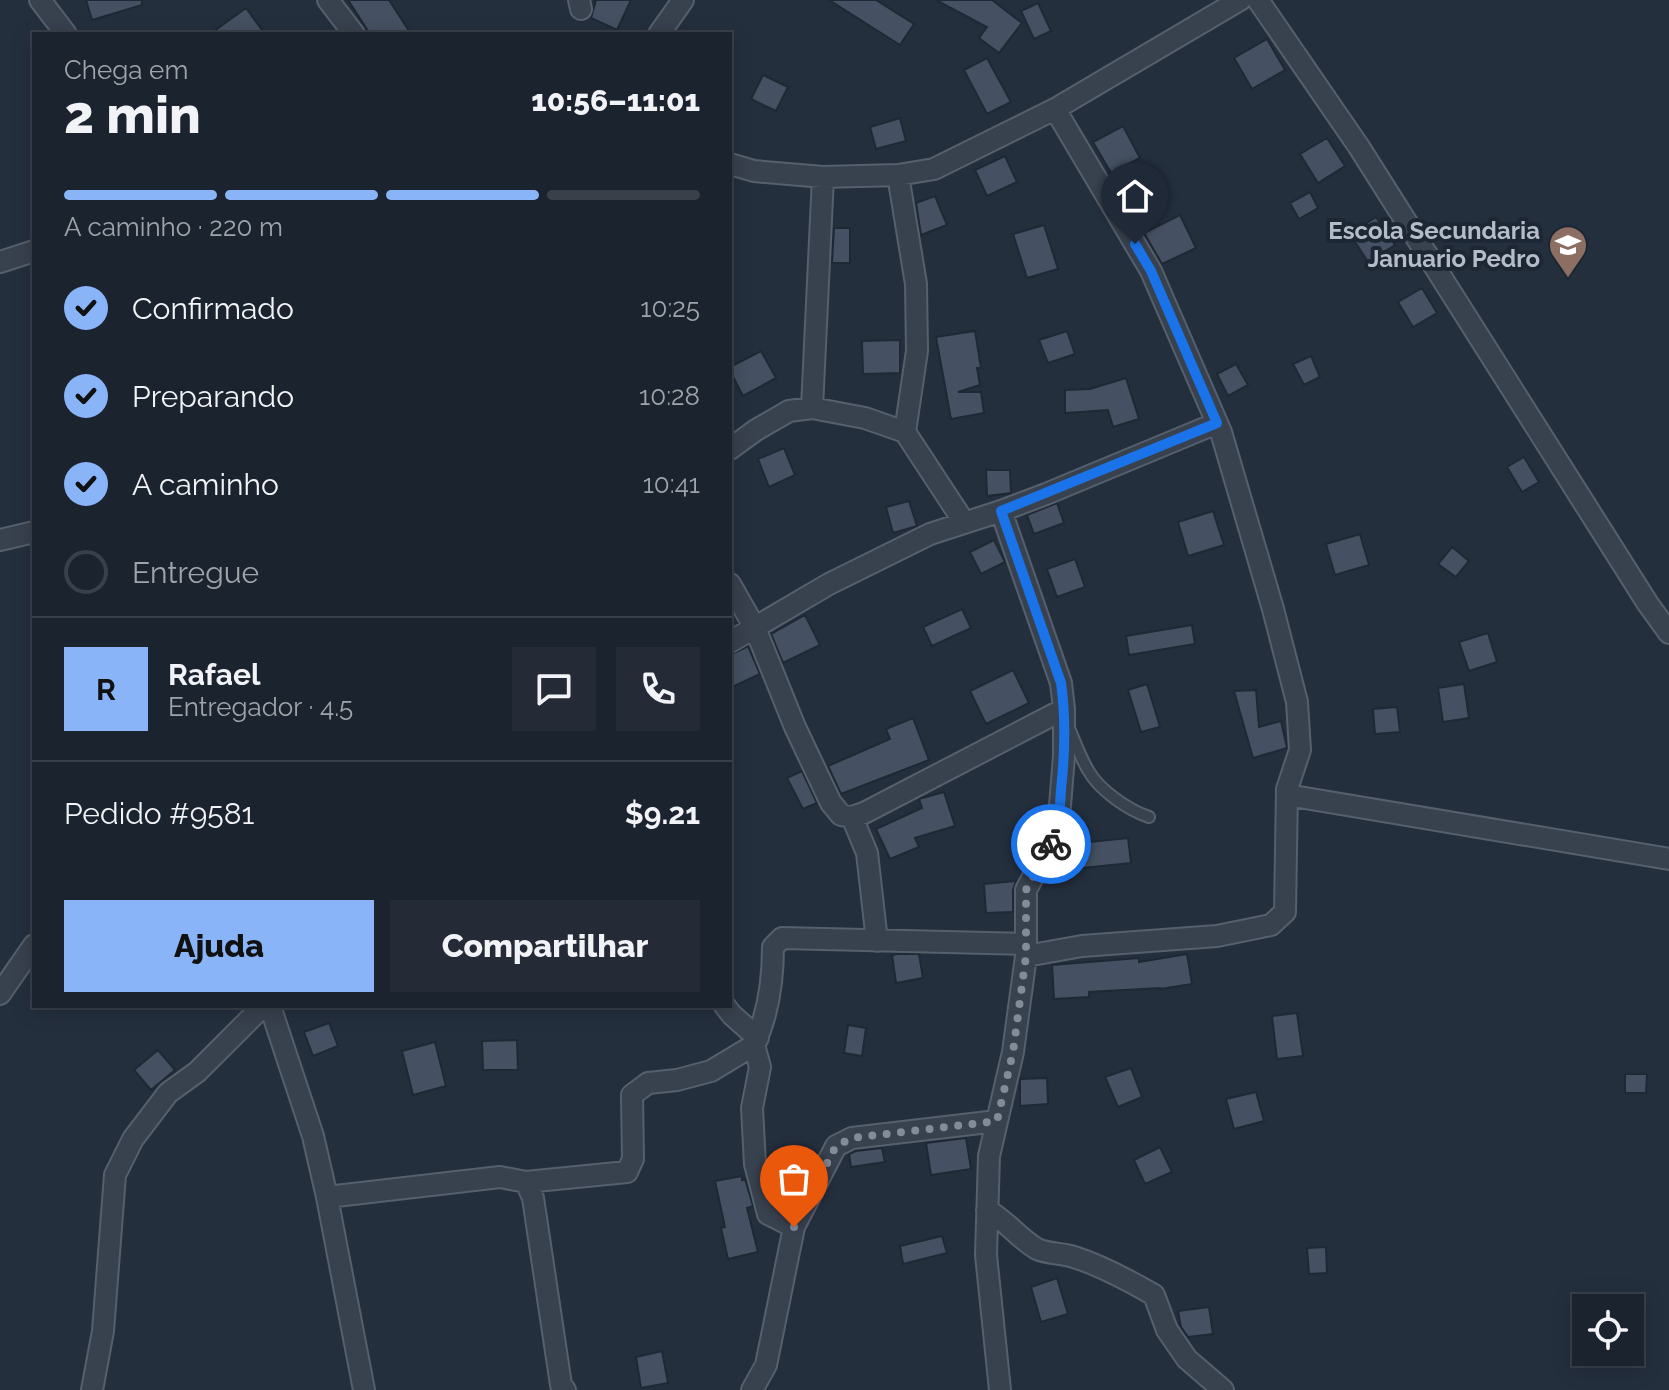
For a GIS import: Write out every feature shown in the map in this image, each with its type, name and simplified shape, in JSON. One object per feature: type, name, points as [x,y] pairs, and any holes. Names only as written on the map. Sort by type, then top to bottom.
[{"type":"street","points":[[40,0],[64,32]]},
{"type":"street","points":[[328,0],[352,32]]},
{"type":"street","points":[[660,32],[683,0]]},
{"type":"street","points":[[732,165],[754,171],[823,177],[898,175],[934,169],[1055,109],[1240,0]]},
{"type":"street","points":[[1258,0],[1359,147],[1669,633]]},
{"type":"street","points":[[794,1227],[768,1214],[755,1164],[752,1108],[760,1067],[756,1042],[766,1018],[773,976],[773,947],[782,938],[1026,950],[1217,936],[1271,925],[1285,912],[1287,795],[1300,750],[1297,702],[1273,609],[1217,423],[1151,271],[1055,109]]},
{"type":"street","points":[[898,175],[916,284],[917,351],[905,432]]},
{"type":"street","points":[[812,408],[823,177]]},
{"type":"street","points":[[0,262],[32,252]]},
{"type":"street","points":[[732,448],[789,411],[812,408],[865,418],[905,432],[964,522]]},
{"type":"street","points":[[732,641],[829,584],[930,534],[1001,511],[1217,423]]},
{"type":"street","points":[[1000,1390],[986,1255],[989,1156],[1013,1052],[1026,950],[1026,890],[1058,830],[1064,756],[1061,683],[1001,511]]},
{"type":"street","points":[[0,540],[32,532]]},
{"type":"street","points":[[732,588],[755,628],[795,727],[831,803],[841,815],[852,817],[864,813],[1064,714]]},
{"type":"street","points":[[1287,795],[1669,859]]},
{"type":"street","points":[[852,817],[867,853],[877,941]]},
{"type":"street","points":[[0,994],[32,948]]},
{"type":"street","points":[[92,1390],[103,1331],[115,1175],[133,1139],[168,1093],[197,1072],[261,1008]]},
{"type":"street","points":[[271,1008],[313,1136],[364,1390]]},
{"type":"street","points":[[727,1008],[756,1042]]},
{"type":"street","points":[[327,1197],[500,1177],[526,1182],[627,1172],[633,1159],[632,1095],[648,1083],[677,1080],[711,1071],[756,1042]]},
{"type":"street","points":[[752,1390],[766,1365],[794,1227],[836,1146],[852,1138],[997,1121]]},
{"type":"street","points":[[526,1182],[533,1198],[551,1327],[561,1385],[565,1390]]},
{"type":"street","points":[[987,1210],[999,1216],[1039,1250],[1092,1264],[1154,1295],[1167,1330],[1187,1359],[1223,1390]]},
{"type":"lane","points":[[1064,714],[1089,773],[1115,799],[1133,812],[1149,817]]},
{"type":"building","points":[[86,0],[142,0],[142,5],[92,20]]},
{"type":"building","points":[[348,0],[389,0],[410,32],[369,32]]},
{"type":"building","points":[[596,0],[631,0],[617,30],[591,18]]},
{"type":"building","points":[[829,0],[876,0],[914,24],[900,45]]},
{"type":"building","points":[[936,0],[992,0],[1022,23],[999,53],[979,38],[987,27]]},
{"type":"building","points":[[1038,3],[1051,31],[1034,39],[1021,11]]},
{"type":"building","points":[[246,8],[264,32],[213,32]]},
{"type":"building","points":[[1267,39],[1285,70],[1252,89],[1234,58]]},
{"type":"building","points":[[987,58],[1011,102],[987,114],[964,70]]},
{"type":"building","points":[[763,75],[788,87],[776,111],[751,99]]},
{"type":"building","points":[[900,118],[906,141],[876,149],[870,127]]},
{"type":"building","points":[[1123,126],[1140,158],[1111,173],[1093,142]]},
{"type":"building","points":[[1327,138],[1345,166],[1318,183],[1300,154]]},
{"type":"building","points":[[1005,156],[1017,182],[987,196],[975,170]]},
{"type":"building","points":[[1310,192],[1318,208],[1299,219],[1290,203]]},
{"type":"building","points":[[935,196],[947,225],[921,235],[916,203]]},
{"type":"building","points":[[1180,215],[1196,248],[1162,264],[1144,233]]},
{"type":"building","points":[[1376,217],[1395,245],[1368,262],[1350,234]]},
{"type":"building","points":[[1044,225],[1058,269],[1027,278],[1013,234]]},
{"type":"building","points":[[834,228],[850,228],[850,263],[832,263]]},
{"type":"building","points":[[1422,288],[1437,313],[1413,327],[1398,302]]},
{"type":"building","points":[[975,331],[981,368],[977,368],[980,385],[958,392],[981,392],[984,413],[951,419],[936,337]]},
{"type":"building","points":[[1067,331],[1075,354],[1048,363],[1039,340]]},
{"type":"building","points":[[900,340],[900,373],[863,374],[862,341]]},
{"type":"building","points":[[761,351],[776,378],[743,396],[732,375],[732,366]]},
{"type":"building","points":[[1311,356],[1320,377],[1304,385],[1293,364]]},
{"type":"building","points":[[1236,364],[1248,385],[1228,396],[1217,374]]},
{"type":"building","points":[[1126,378],[1139,419],[1113,427],[1108,410],[1065,413],[1065,390],[1090,389]]},
{"type":"building","points":[[784,448],[795,475],[769,487],[758,459]]},
{"type":"building","points":[[1524,457],[1539,482],[1522,492],[1507,467]]},
{"type":"building","points":[[986,470],[1010,470],[1011,493],[987,496]]},
{"type":"building","points":[[909,501],[917,526],[893,533],[886,507]]},
{"type":"building","points":[[1057,503],[1064,523],[1034,534],[1027,515]]},
{"type":"building","points":[[1213,511],[1224,545],[1188,556],[1178,522]]},
{"type":"building","points":[[1360,534],[1369,565],[1335,575],[1326,544]]},
{"type":"building","points":[[994,540],[1005,562],[981,574],[970,552]]},
{"type":"building","points":[[1452,547],[1469,561],[1456,577],[1438,564]]},
{"type":"building","points":[[1075,559],[1085,587],[1057,597],[1047,569]]},
{"type":"building","points":[[962,609],[971,628],[932,646],[923,627]]},
{"type":"building","points":[[805,615],[820,645],[783,663],[771,634]]},
{"type":"building","points":[[1192,625],[1195,644],[1129,655],[1126,636]]},
{"type":"building","points":[[1488,633],[1497,662],[1469,671],[1459,642]]},
{"type":"building","points":[[748,646],[760,674],[732,687],[732,654]]},
{"type":"building","points":[[1013,670],[1029,703],[986,724],[970,691]]},
{"type":"building","points":[[1147,684],[1160,727],[1141,732],[1128,690]]},
{"type":"building","points":[[1464,684],[1469,718],[1443,722],[1438,688]]},
{"type":"building","points":[[1256,690],[1259,727],[1281,721],[1287,748],[1253,758],[1234,691]]},
{"type":"building","points":[[1397,707],[1400,732],[1375,734],[1373,709]]},
{"type":"building","points":[[913,718],[929,760],[841,794],[828,766],[890,739],[886,729]]},
{"type":"building","points":[[802,771],[817,803],[803,809],[787,778]]},
{"type":"building","points":[[944,792],[955,826],[915,838],[919,847],[890,859],[876,829],[922,808],[919,799]]},
{"type":"building","points":[[1128,838],[1131,863],[1073,869],[1070,844]]},
{"type":"building","points":[[1016,881],[1013,912],[986,913],[984,884]]},
{"type":"building","points":[[919,954],[923,978],[896,983],[892,955]]},
{"type":"building","points":[[1187,954],[1192,984],[1160,989],[1089,992],[1089,997],[1054,999],[1052,965],[1139,958],[1139,962]]},
{"type":"building","points":[[1297,1013],[1303,1056],[1277,1059],[1272,1016]]},
{"type":"building","points":[[329,1023],[338,1046],[313,1056],[304,1032]]},
{"type":"building","points":[[848,1025],[866,1028],[862,1056],[844,1053]]},
{"type":"building","points":[[517,1040],[518,1070],[483,1070],[482,1041]]},
{"type":"building","points":[[435,1042],[446,1086],[413,1095],[402,1051]]},
{"type":"building","points":[[158,1050],[175,1070],[151,1090],[134,1070]]},
{"type":"building","points":[[1131,1068],[1142,1097],[1118,1107],[1105,1077]]},
{"type":"building","points":[[1625,1074],[1647,1074],[1646,1093],[1625,1093]]},
{"type":"building","points":[[1047,1078],[1048,1104],[1020,1106],[1020,1079]]},
{"type":"building","points":[[1256,1092],[1264,1121],[1234,1129],[1226,1099]]},
{"type":"building","points":[[966,1138],[971,1169],[931,1175],[926,1143]]},
{"type":"building","points":[[1160,1147],[1172,1172],[1145,1184],[1134,1160]]},
{"type":"building","points":[[882,1148],[885,1162],[851,1167],[849,1154]]},
{"type":"building","points":[[790,1165],[797,1193],[777,1199],[770,1171]]},
{"type":"building","points":[[742,1176],[753,1206],[747,1208],[758,1252],[728,1259],[715,1181]]},
{"type":"building","points":[[942,1236],[947,1253],[903,1264],[900,1246]]},
{"type":"building","points":[[1326,1247],[1327,1273],[1309,1274],[1307,1248]]},
{"type":"building","points":[[1057,1278],[1068,1314],[1041,1322],[1031,1287]]},
{"type":"building","points":[[1209,1307],[1213,1334],[1188,1337],[1181,1327],[1178,1311]]},
{"type":"building","points":[[662,1351],[668,1383],[641,1388],[636,1357]]},
{"type":"way so far","points":[[794,1227],[836,1146],[852,1138],[997,1121],[1013,1052],[1026,956],[1026,890],[1051,844]]},
{"type":"place","name":"Escola Secundaria Januario Pedro","points":[[1568,279]]},
{"type":"route","points":[[1051,844],[1058,830],[1064,756],[1061,683],[1001,511],[1217,423],[1151,271],[1135,244]]}]
